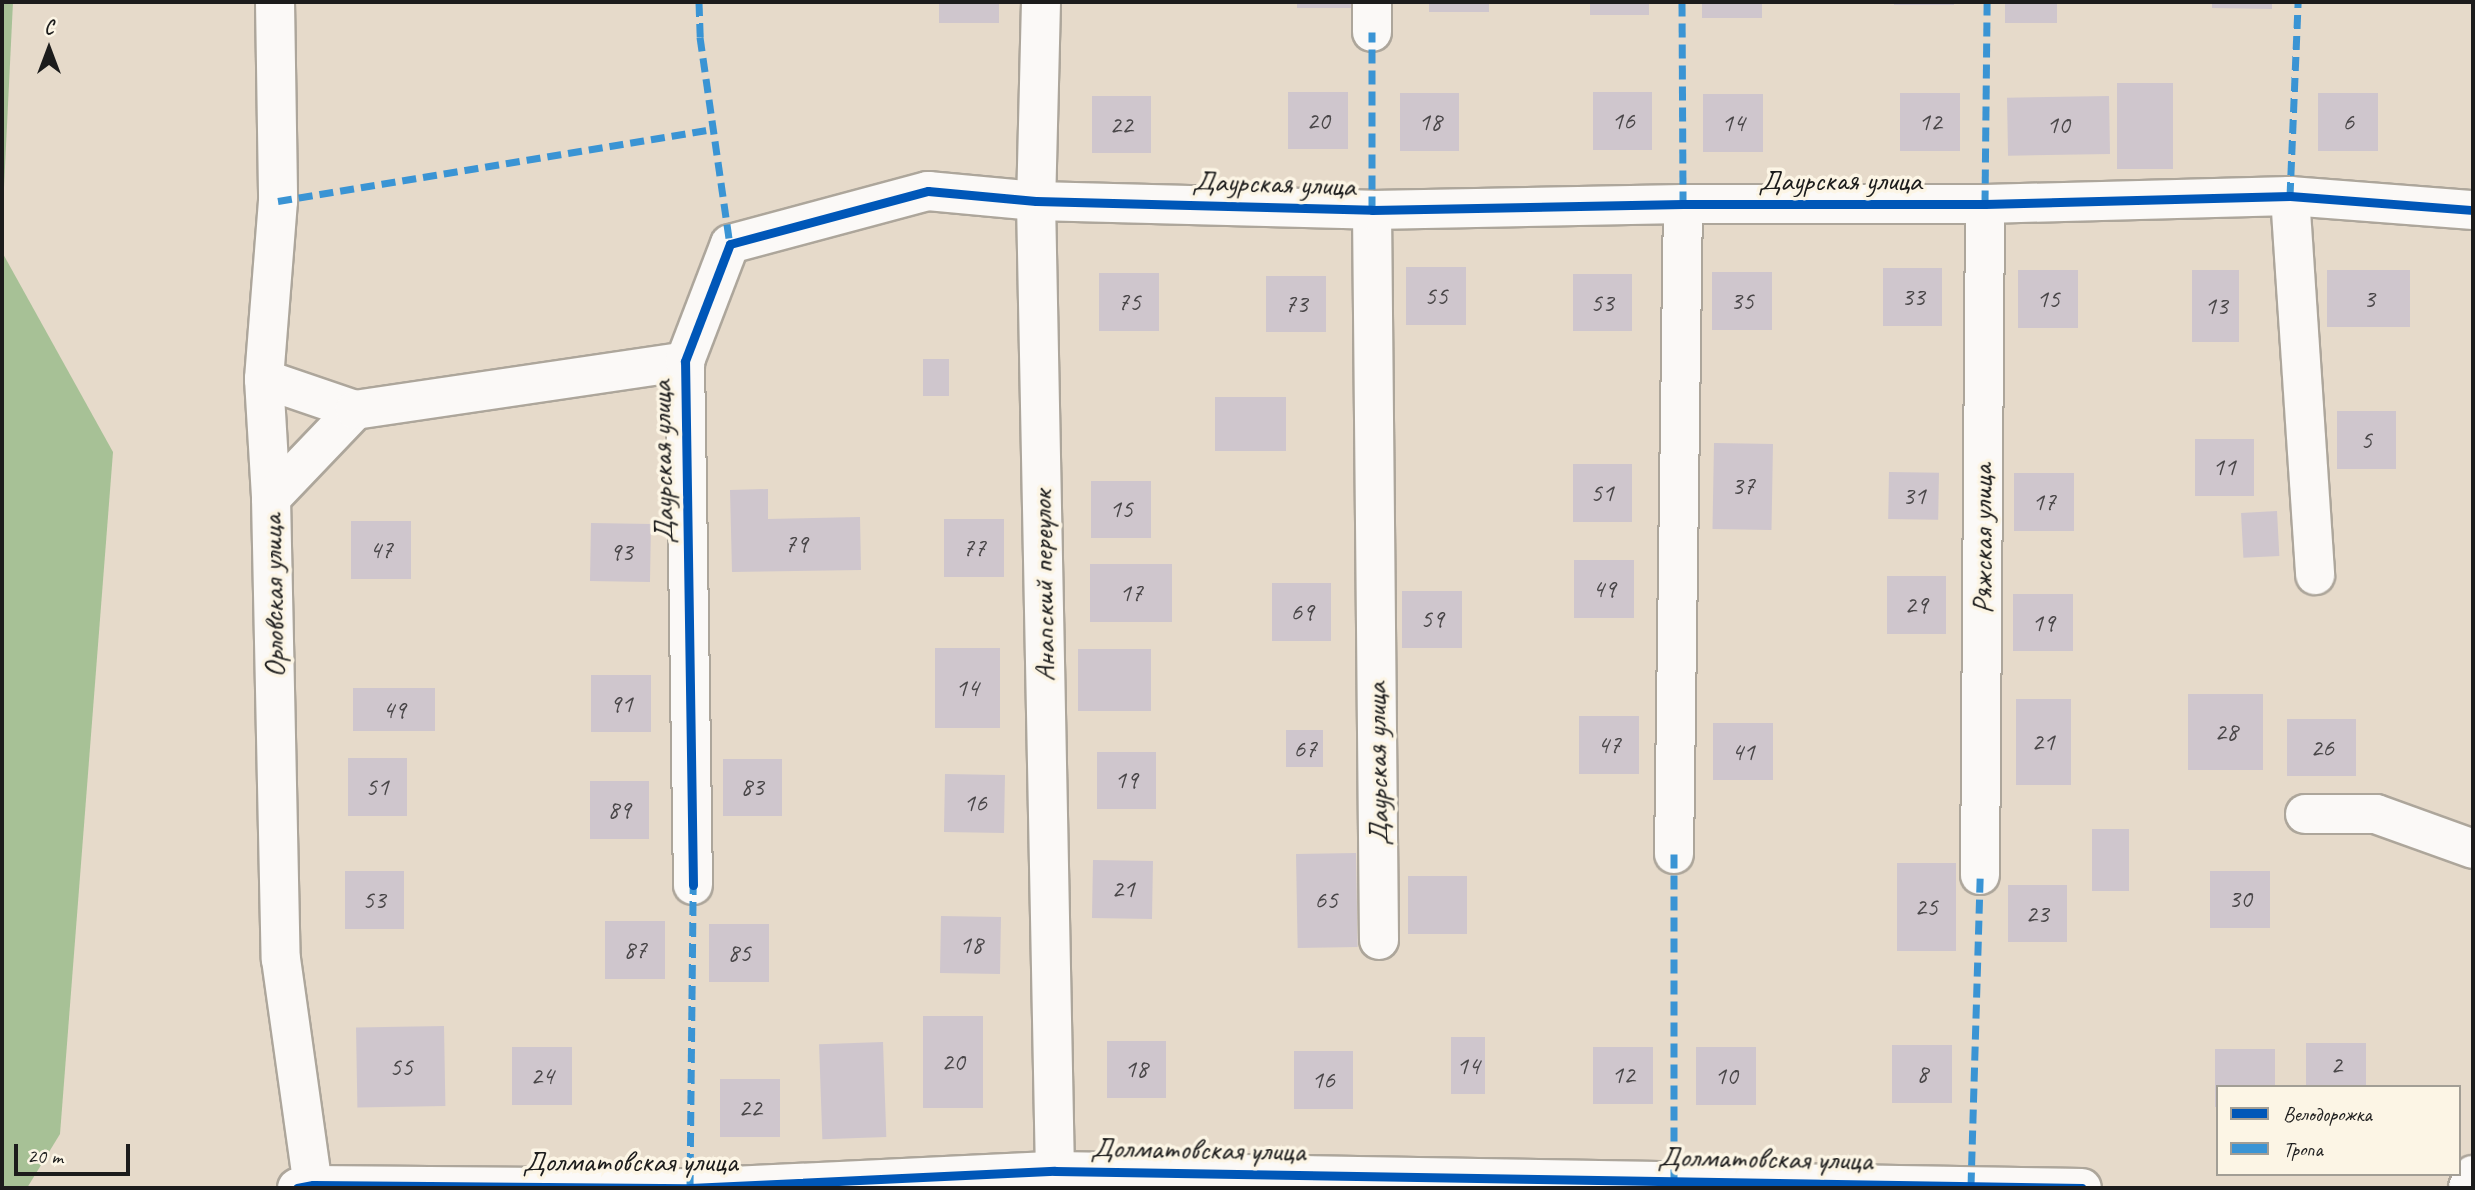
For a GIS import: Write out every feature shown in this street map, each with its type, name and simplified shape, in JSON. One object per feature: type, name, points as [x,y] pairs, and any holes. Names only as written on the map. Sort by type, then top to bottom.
[{"type":"street","name":"Орловская улица","points":[[275,2],[278,201],[264,379],[271,498],[281,958],[308,1187]]},
{"type":"street","name":"Анапский переулок","points":[[1041,2],[1036,201],[1055,1171]]},
{"type":"street","name":"Даурская улица","points":[[693,885],[685,361],[730,244],[928,191],[1036,201],[1372,210],[1683,204],[1985,204],[2290,196],[2473,210]]},
{"type":"street","points":[[2290,196],[2315,575]]},
{"type":"street","points":[[1674,854],[1683,204]]},
{"type":"street","name":"Ряжская улица","points":[[1980,875],[1985,204]]},
{"type":"street","name":"Даурская улица","points":[[1372,210],[1379,940]]},
{"type":"street","points":[[264,379],[355,410],[685,361]]},
{"type":"street","points":[[271,498],[355,410]]},
{"type":"street","points":[[2305,814],[2376,814],[2473,849]]},
{"type":"street","name":"Долматовская улица","points":[[308,1187],[690,1188],[1055,1171],[2082,1188]]},
{"type":"street","points":[[2468,1188],[2473,1175]]},
{"type":"green space","points":[[2,2],[13,2],[2,228]]},
{"type":"green space","points":[[2,252],[113,452],[60,1134],[27,1188],[2,1188]]},
{"type":"building","points":[[939,2],[999,2],[999,23],[939,23]]},
{"type":"building","points":[[1297,2],[1357,2],[1357,8],[1297,8]]},
{"type":"building","points":[[1429,2],[1489,2],[1489,12],[1429,12]]},
{"type":"building","points":[[1590,2],[1649,2],[1649,15],[1590,15]]},
{"type":"building","points":[[1702,2],[1762,2],[1762,18],[1702,18]]},
{"type":"building","points":[[1894,2],[1954,2],[1954,5],[1894,5]]},
{"type":"building","points":[[2005,2],[2057,2],[2057,23],[2005,23]]},
{"type":"building","points":[[2212,2],[2272,2],[2272,9],[2212,8]]},
{"type":"building","points":[[2117,83],[2173,83],[2173,169],[2117,169]]},
{"type":"building","points":[[1288,92],[1348,92],[1348,149],[1288,149]]},
{"type":"building","points":[[1593,92],[1652,92],[1652,150],[1593,150]]},
{"type":"building","points":[[1400,93],[1459,93],[1459,151],[1400,151]]},
{"type":"building","points":[[1900,93],[1960,93],[1960,151],[1900,151]]},
{"type":"building","points":[[2318,93],[2378,93],[2378,151],[2318,151]]},
{"type":"building","points":[[1703,94],[1763,94],[1763,152],[1703,152]]},
{"type":"building","points":[[1092,96],[1151,96],[1151,153],[1092,153]]},
{"type":"building","points":[[2109,96],[2110,154],[2008,156],[2007,98]]},
{"type":"building","points":[[1406,267],[1466,267],[1466,325],[1406,325]]},
{"type":"building","points":[[1883,268],[1942,268],[1942,326],[1883,326]]},
{"type":"building","points":[[2018,270],[2078,270],[2078,328],[2018,328]]},
{"type":"building","points":[[2192,270],[2239,270],[2239,342],[2192,342]]},
{"type":"building","points":[[2327,270],[2410,270],[2410,327],[2327,327]]},
{"type":"building","points":[[1712,272],[1772,272],[1772,330],[1712,330]]},
{"type":"building","points":[[1099,273],[1159,273],[1159,331],[1099,331]]},
{"type":"building","points":[[1573,274],[1632,274],[1632,331],[1573,331]]},
{"type":"building","points":[[1266,276],[1326,276],[1326,332],[1266,332]]},
{"type":"building","points":[[923,359],[949,359],[949,396],[923,396]]},
{"type":"building","points":[[1215,397],[1286,397],[1286,451],[1215,451]]},
{"type":"building","points":[[2337,411],[2396,411],[2396,469],[2337,469]]},
{"type":"building","points":[[2195,439],[2254,439],[2254,496],[2195,496]]},
{"type":"building","points":[[1714,443],[1773,444],[1771,530],[1712,529]]},
{"type":"building","points":[[1573,464],[1632,464],[1632,522],[1573,522]]},
{"type":"building","points":[[1889,472],[1939,473],[1938,520],[1888,519]]},
{"type":"building","points":[[2014,473],[2074,473],[2074,531],[2014,531]]},
{"type":"building","points":[[1091,481],[1151,481],[1151,538],[1091,538]]},
{"type":"building","points":[[768,489],[768,519],[860,517],[861,570],[732,572],[730,490]]},
{"type":"building","points":[[2277,511],[2279,556],[2243,558],[2241,513]]},
{"type":"building","points":[[944,519],[1004,519],[1004,577],[944,577]]},
{"type":"building","points":[[351,521],[411,521],[411,579],[351,579]]},
{"type":"building","points":[[591,523],[651,524],[650,582],[590,581]]},
{"type":"building","points":[[1574,560],[1634,560],[1634,618],[1574,618]]},
{"type":"building","points":[[1090,564],[1172,564],[1172,622],[1090,622]]},
{"type":"building","points":[[1887,576],[1946,576],[1946,634],[1887,634]]},
{"type":"building","points":[[1272,583],[1331,583],[1331,641],[1272,641]]},
{"type":"building","points":[[1402,591],[1462,591],[1462,648],[1402,648]]},
{"type":"building","points":[[2013,594],[2073,594],[2073,651],[2013,651]]},
{"type":"building","points":[[935,648],[1000,648],[1000,728],[935,728]]},
{"type":"building","points":[[1078,649],[1151,649],[1151,711],[1078,711]]},
{"type":"building","points":[[591,675],[651,675],[651,732],[591,732]]},
{"type":"building","points":[[353,688],[435,688],[435,731],[353,731]]},
{"type":"building","points":[[2188,694],[2263,694],[2263,770],[2188,770]]},
{"type":"building","points":[[2016,699],[2071,699],[2071,785],[2016,785]]},
{"type":"building","points":[[1579,716],[1639,716],[1639,774],[1579,774]]},
{"type":"building","points":[[2287,719],[2356,719],[2356,776],[2287,776]]},
{"type":"building","points":[[1713,723],[1773,723],[1773,780],[1713,780]]},
{"type":"building","points":[[1286,730],[1323,730],[1323,767],[1286,767]]},
{"type":"building","points":[[1097,752],[1156,752],[1156,809],[1097,809]]},
{"type":"building","points":[[348,758],[407,758],[407,816],[348,816]]},
{"type":"building","points":[[723,759],[782,759],[782,816],[723,816]]},
{"type":"building","points":[[945,774],[1005,775],[1004,833],[944,832]]},
{"type":"building","points":[[590,781],[649,781],[649,839],[590,839]]},
{"type":"building","points":[[2092,829],[2129,829],[2129,891],[2092,891]]},
{"type":"building","points":[[1356,853],[1358,947],[1298,948],[1296,854]]},
{"type":"building","points":[[1093,860],[1153,861],[1152,919],[1092,918]]},
{"type":"building","points":[[1897,863],[1956,863],[1956,951],[1897,951]]},
{"type":"building","points":[[345,871],[404,871],[404,929],[345,929]]},
{"type":"building","points":[[2210,871],[2270,871],[2270,928],[2210,928]]},
{"type":"building","points":[[1408,876],[1467,876],[1467,934],[1408,934]]},
{"type":"building","points":[[2008,885],[2067,885],[2067,942],[2008,942]]},
{"type":"building","points":[[941,916],[1001,917],[1000,974],[940,973]]},
{"type":"building","points":[[605,921],[665,921],[665,979],[605,979]]},
{"type":"building","points":[[709,924],[769,924],[769,982],[709,982]]},
{"type":"building","points":[[923,1016],[983,1016],[983,1108],[923,1108]]},
{"type":"building","points":[[444,1026],[445,1106],[357,1108],[356,1028]]},
{"type":"building","points":[[1451,1037],[1485,1037],[1485,1094],[1451,1094]]},
{"type":"building","points":[[1107,1041],[1166,1041],[1166,1098],[1107,1098]]},
{"type":"building","points":[[883,1042],[886,1137],[822,1139],[819,1044]]},
{"type":"building","points":[[2306,1043],[2366,1043],[2366,1085],[2306,1085]]},
{"type":"building","points":[[1892,1045],[1952,1045],[1952,1103],[1892,1103]]},
{"type":"building","points":[[512,1047],[572,1047],[572,1105],[512,1105]]},
{"type":"building","points":[[1593,1047],[1653,1047],[1653,1104],[1593,1104]]},
{"type":"building","points":[[1696,1047],[1756,1047],[1756,1105],[1696,1105]]},
{"type":"building","points":[[2215,1049],[2275,1049],[2275,1085],[2216,1085],[2215,1107]]},
{"type":"building","points":[[1294,1051],[1353,1051],[1353,1109],[1294,1109]]},
{"type":"building","points":[[720,1079],[780,1079],[780,1137],[720,1137]]},
{"type":"marked path","points":[[699,2],[700,37],[730,244]]},
{"type":"marked path","points":[[1682,2],[1683,204]]},
{"type":"marked path","points":[[1985,204],[1987,2]]},
{"type":"marked path","points":[[2290,196],[2298,2]]},
{"type":"marked path","points":[[1372,32],[1372,210]]},
{"type":"marked path","points":[[278,201],[713,129]]},
{"type":"marked path","points":[[1674,854],[1674,1181]]},
{"type":"marked path","points":[[1971,1186],[1980,875]]},
{"type":"marked path","points":[[690,1188],[693,885]]},
{"type":"cycle path","points":[[693,885],[685,361],[730,244],[928,191],[1036,201],[1372,210],[1683,204],[1985,204],[2290,196],[2473,210]]},
{"type":"cycle path","points":[[297,1188],[313,1185],[690,1188],[1055,1171],[2082,1188]]}]
